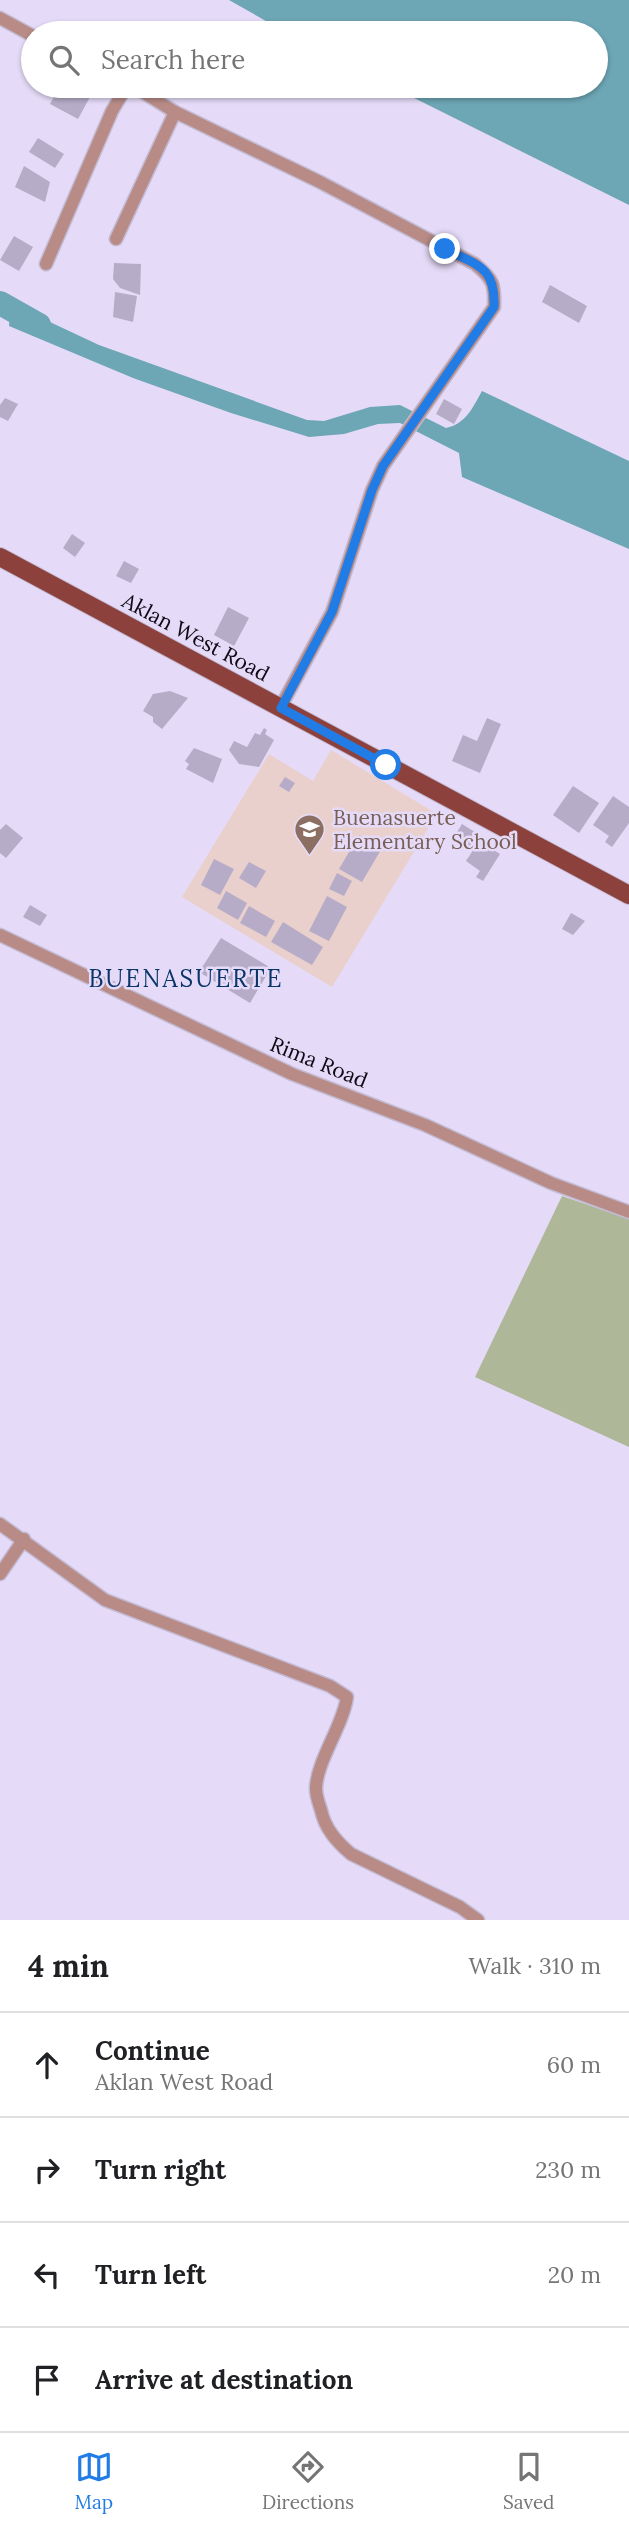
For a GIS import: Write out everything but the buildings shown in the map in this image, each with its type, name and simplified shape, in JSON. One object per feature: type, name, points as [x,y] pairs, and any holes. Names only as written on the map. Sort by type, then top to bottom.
[{"type":"main road","name":"Aklan West Road","points":[[0,557],[629,895]]},
{"type":"street","points":[[0,18],[21,29]]},
{"type":"street","points":[[46,264],[120,98]]},
{"type":"street","points":[[152,98],[175,112],[320,182],[475,264],[489,275],[495,288],[494,307],[383,466],[372,490],[332,612],[281,708]]},
{"type":"street","points":[[116,239],[175,112]]},
{"type":"street","name":"Rima Road","points":[[1,938],[292,1074],[425,1125],[551,1183],[629,1212]]},
{"type":"street","points":[[0,1524],[105,1600],[330,1686],[347,1697],[340,1723],[320,1770],[316,1789],[322,1817],[330,1832],[351,1854],[460,1907],[478,1920]]},
{"type":"street","points":[[0,1574],[24,1539]]},
{"type":"shaded area","points":[[229,0],[629,0],[629,205],[414,98],[608,98],[608,21],[266,21]]},
{"type":"shaded area","points":[[11,299],[52,323],[99,345],[307,420],[324,421],[370,407],[400,405],[446,428],[464,419],[482,391],[629,461],[629,549],[462,477],[459,453],[400,423],[378,424],[344,434],[309,437],[231,413],[133,378],[9,326]]},
{"type":"shaded area","name":"Buenasuerte Elementary School","points":[[331,750],[437,814],[332,987],[182,897],[269,754],[313,781]]},
{"type":"shaded area","points":[[562,1196],[629,1219],[629,1447],[475,1377]]},
{"type":"waterway","points":[[0,303],[39,325]]},
{"type":"place","name":"Buenasuerte Elementary School","points":[[310,856]]},
{"type":"district","name":"BUENASUERTE","points":[[186,978]]},
{"type":"route","points":[[386,765],[281,708],[332,612],[372,490],[383,466],[494,307],[495,288],[489,275],[475,264],[445,249]]}]
